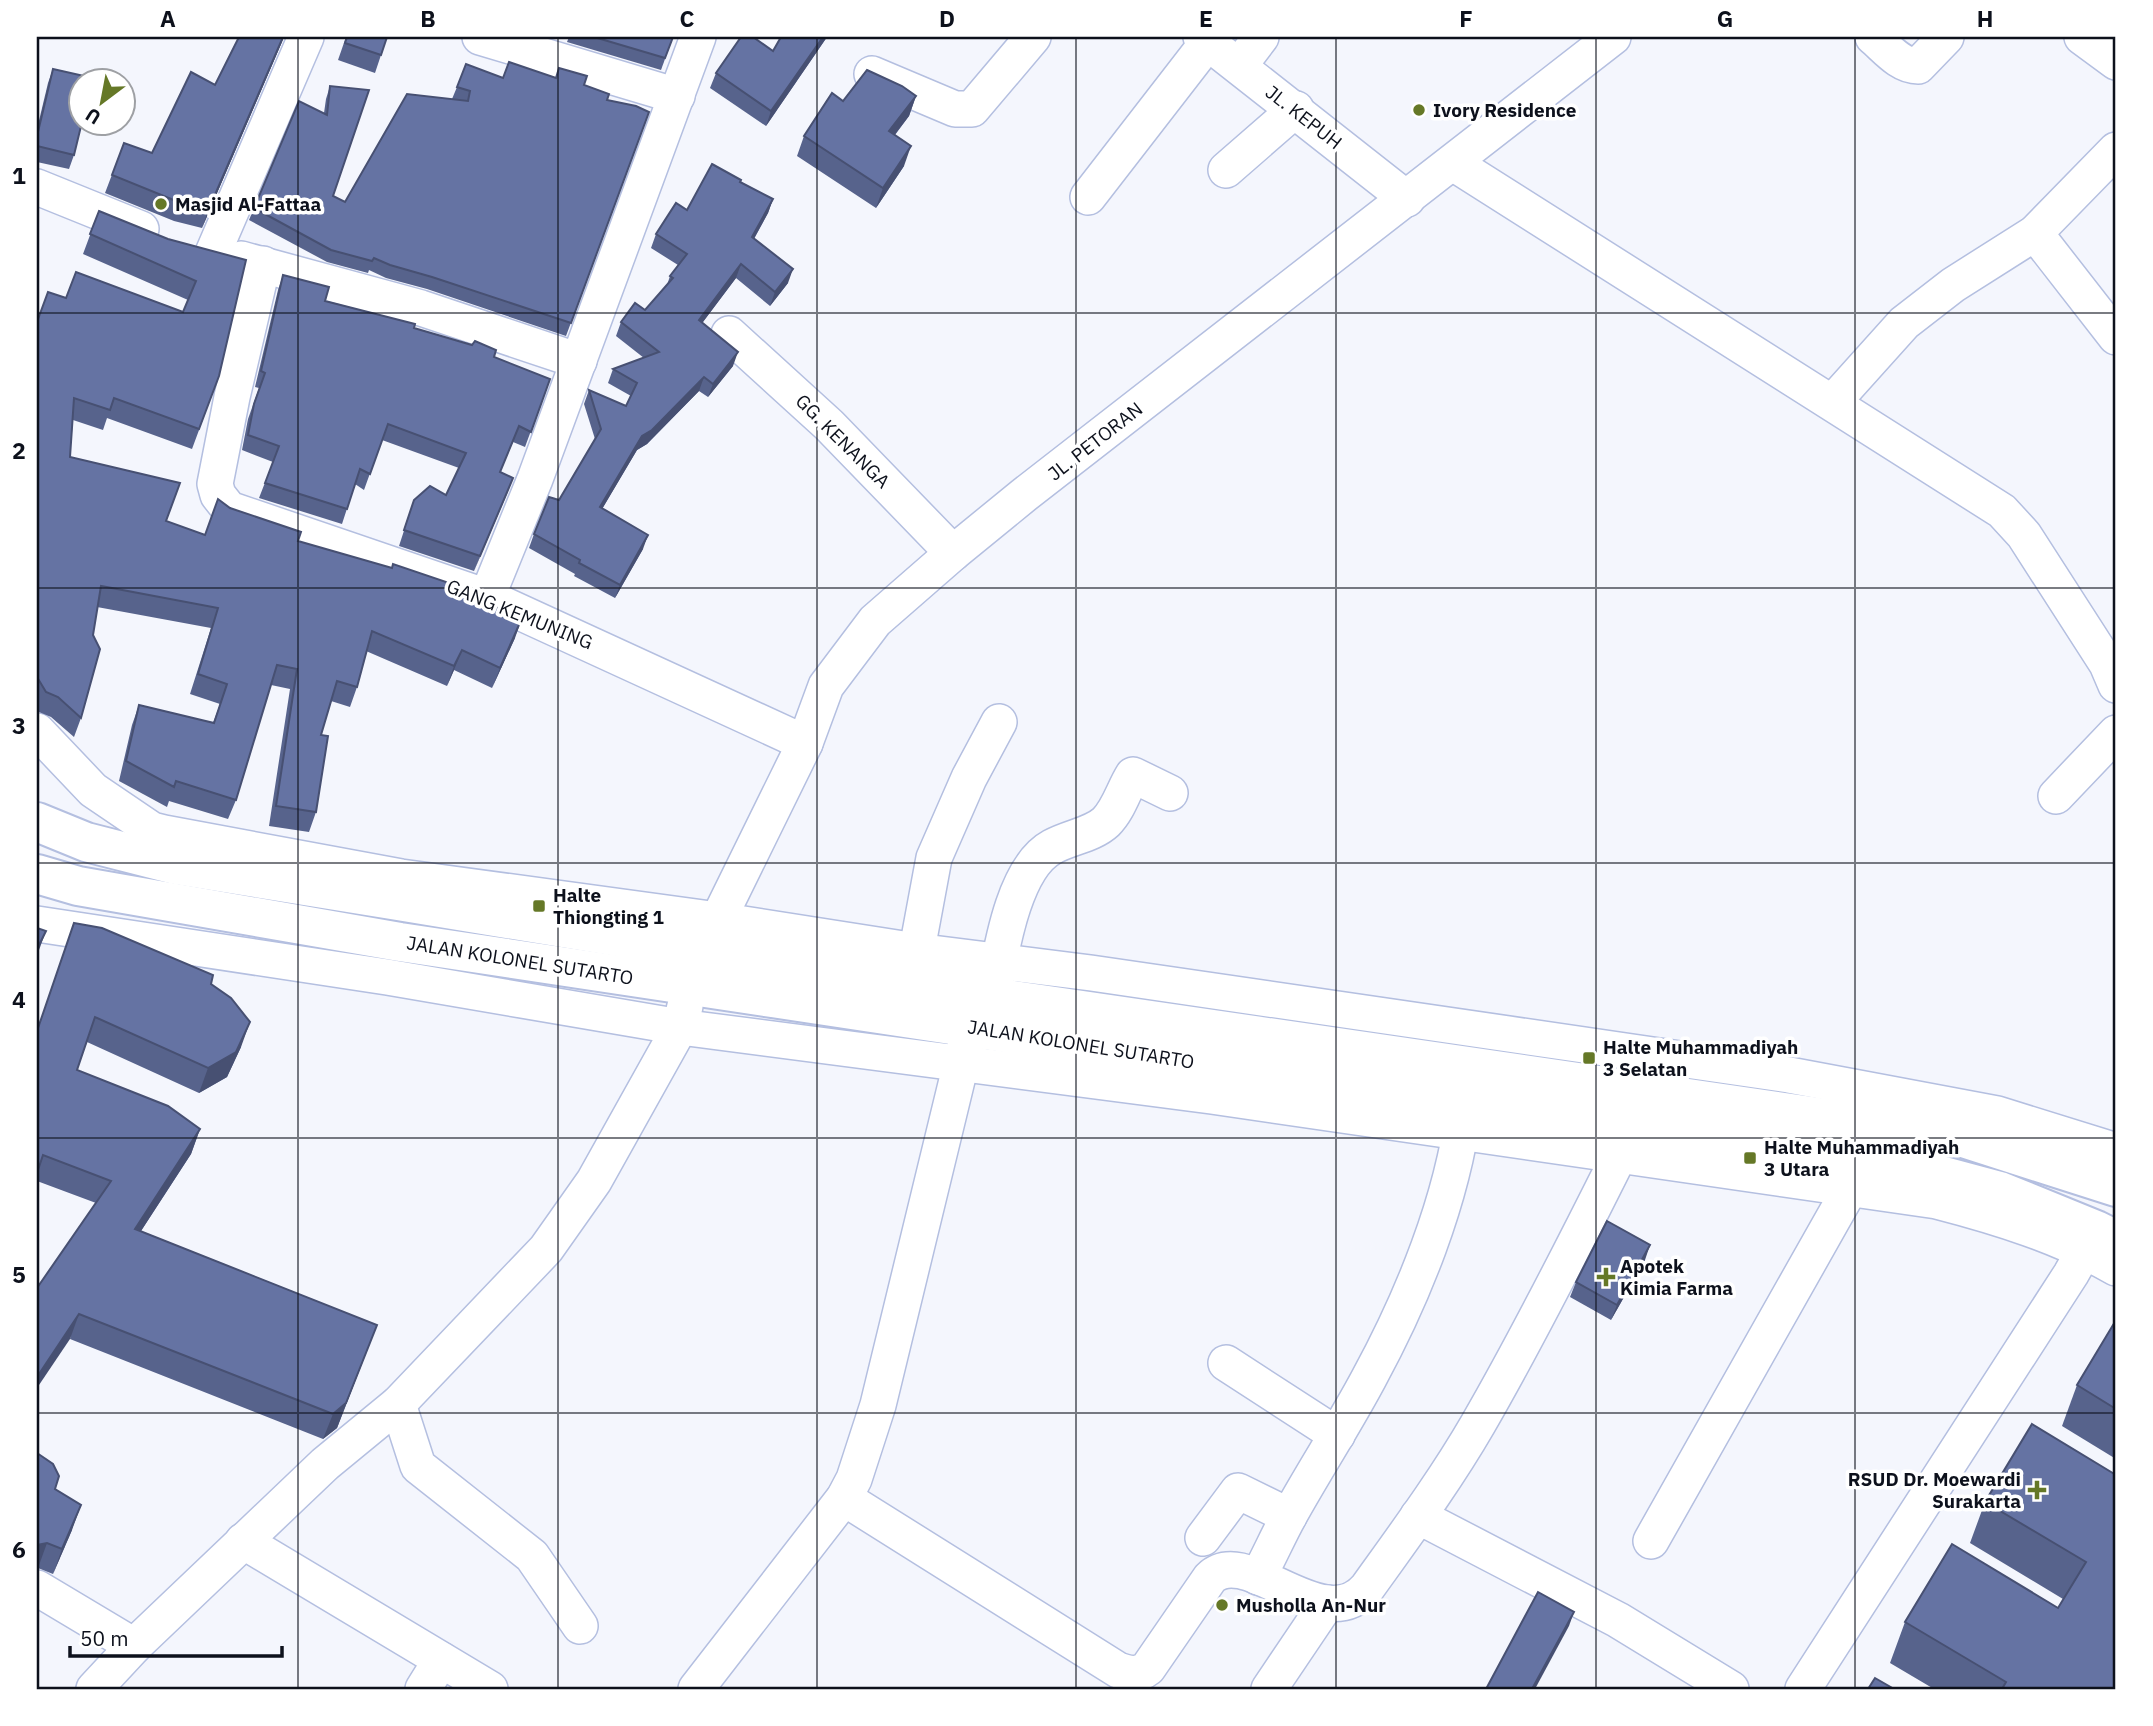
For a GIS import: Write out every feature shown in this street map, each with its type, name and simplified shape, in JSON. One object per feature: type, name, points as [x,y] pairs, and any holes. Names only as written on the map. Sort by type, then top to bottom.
[{"type":"main road","name":"JALAN KOLONEL SUTARTO","points":[[37,822],[86,842],[176,864],[287,869],[399,889],[995,980],[1964,1138],[2114,1171]]},
{"type":"main road","name":"JALAN KOLONEL SUTARTO","points":[[46,877],[78,886],[400,942],[691,985],[965,1044],[1851,1173],[1929,1172],[2000,1191],[2099,1240]]},
{"type":"street","points":[[213,253],[306,37]]},
{"type":"street","points":[[480,37],[677,96]]},
{"type":"street","points":[[487,597],[535,479],[698,37]]},
{"type":"street","points":[[872,74],[955,109],[972,109],[1033,37]]},
{"type":"street","points":[[1239,66],[1261,37]]},
{"type":"street","name":"JL. PETORAN","points":[[715,936],[805,743],[826,686],[874,621],[953,553],[1613,37]]},
{"type":"street","points":[[1873,37],[1904,63],[1918,66],[1946,37]]},
{"type":"street","points":[[2082,37],[2116,62]]},
{"type":"street","points":[[1088,197],[1204,39]]},
{"type":"street","name":"JL. KEPUH","points":[[1204,39],[1407,199]]},
{"type":"street","points":[[1226,170],[1296,109]]},
{"type":"street","points":[[1833,402],[1904,323],[1954,285],[2035,233],[2116,150]]},
{"type":"street","points":[[1453,163],[1987,500],[2011,519],[2107,664],[2116,685]]},
{"type":"street","points":[[37,187],[173,242],[421,308],[579,361]]},
{"type":"street","points":[[2035,233],[2116,337]]},
{"type":"street","name":"GANG KEMUNING","points":[[263,264],[215,484],[224,504],[236,513],[487,597],[805,743]]},
{"type":"street","name":"GG. KENANGA","points":[[729,334],[829,425],[953,553]]},
{"type":"street","points":[[913,968],[934,858],[969,778],[999,722]]},
{"type":"street","points":[[37,732],[93,790],[152,830],[287,869]]},
{"type":"street","points":[[2056,796],[2116,733]]},
{"type":"street","points":[[995,980],[1018,895],[1030,869],[1039,858],[1051,848],[1107,821],[1133,775],[1170,793]]},
{"type":"street","points":[[46,877],[38,928],[387,977],[680,1027],[965,1044],[878,1405],[854,1479],[844,1499],[696,1689]]},
{"type":"street","points":[[94,1689],[134,1646],[325,1464],[398,1404],[516,1282],[566,1222],[594,1181],[680,1027],[691,985]]},
{"type":"street","points":[[1258,1577],[1289,1516],[1370,1377],[1407,1299],[1435,1229],[1463,1116]]},
{"type":"street","points":[[844,1499],[1126,1673],[1142,1673],[1148,1668],[1215,1573],[1230,1568],[1326,1603],[1348,1602],[1359,1597],[1418,1516],[1477,1426],[1544,1305],[1623,1139]]},
{"type":"street","points":[[1651,1541],[1851,1173]]},
{"type":"street","points":[[1803,1689],[2063,1286],[2099,1240],[2116,1268]]},
{"type":"street","points":[[1226,1363],[1337,1435]]},
{"type":"street","points":[[398,1404],[418,1466],[532,1556],[580,1626]]},
{"type":"street","points":[[1203,1538],[1238,1492],[1289,1516]]},
{"type":"street","points":[[1418,1516],[1618,1619],[1731,1689]]},
{"type":"street","points":[[243,1541],[490,1689]]},
{"type":"street","points":[[37,1588],[134,1646]]},
{"type":"street","points":[[1269,1689],[1326,1603]]},
{"type":"street","points":[[423,1689],[441,1660]]},
{"type":"building","points":[[239,37],[283,37],[208,211],[112,175],[124,143],[152,153],[191,72],[215,85]]},
{"type":"building","points":[[347,37],[387,37],[381,55],[345,43]]},
{"type":"building","points":[[594,37],[673,37],[665,58]]},
{"type":"building","points":[[741,37],[753,37],[773,51],[781,37],[823,37],[771,111],[716,73]]},
{"type":"building","points":[[509,62],[556,78],[559,68],[587,76],[584,85],[609,94],[607,100],[636,106],[649,112],[571,323],[374,258],[372,261],[331,250],[254,208],[299,101],[327,115],[330,86],[369,90],[333,196],[345,202],[407,94],[468,101],[470,91],[457,87],[466,64],[503,78]]},
{"type":"building","points":[[53,69],[66,72],[66,136],[79,136],[74,155],[37,146]]},
{"type":"building","points":[[867,70],[902,86],[916,96],[889,131],[911,146],[883,188],[804,136],[832,93],[843,101]]},
{"type":"building","points":[[712,164],[773,199],[752,237],[793,269],[775,292],[741,264],[699,320],[738,352],[713,384],[704,377],[652,430],[642,436],[600,507],[648,535],[620,585],[534,534],[549,497],[559,500],[601,429],[589,390],[626,406],[637,383],[613,369],[659,352],[621,322],[635,303],[645,310],[673,278],[670,276],[687,254],[656,234],[676,203],[687,210]]},
{"type":"building","points":[[99,211],[168,239],[246,260],[219,376],[199,429],[114,398],[110,410],[74,398],[70,457],[180,483],[166,521],[205,535],[218,499],[230,508],[301,532],[298,541],[392,568],[393,564],[464,588],[462,593],[522,618],[500,668],[462,650],[454,666],[372,631],[357,687],[337,681],[321,735],[328,736],[316,812],[276,806],[297,669],[277,665],[236,800],[176,781],[174,787],[126,761],[139,705],[214,723],[227,684],[198,674],[218,608],[101,586],[93,635],[100,649],[81,718],[58,697],[46,692],[37,677],[37,322],[48,292],[66,298],[76,272],[183,312],[196,281],[90,234]]},
{"type":"building","points":[[283,275],[329,287],[325,301],[415,324],[414,328],[472,345],[475,341],[496,350],[494,357],[550,379],[531,432],[519,426],[500,472],[513,478],[480,556],[404,530],[414,500],[430,486],[446,495],[466,453],[388,424],[370,474],[360,469],[347,509],[265,483],[279,446],[248,435],[254,404],[265,373],[261,371]]},
{"type":"building","points":[[74,923],[102,928],[213,975],[211,984],[231,998],[250,1022],[236,1052],[208,1068],[95,1017],[77,1070],[168,1106],[200,1129],[135,1229],[377,1325],[346,1403],[333,1414],[79,1314],[37,1377],[37,1288],[111,1181],[43,1155],[37,1173],[37,1031]]},
{"type":"building","points":[[37,928],[46,931],[37,949]]},
{"type":"building","name":"Apotek Kimia Farma","points":[[1607,1221],[1650,1245],[1617,1305],[1576,1282]]},
{"type":"building","points":[[2116,1320],[2116,1409],[2077,1385]]},
{"type":"building","points":[[2032,1424],[2116,1475],[2116,1689],[2002,1689],[2006,1682],[1905,1622],[1952,1544],[2058,1608],[2086,1562],[1985,1502]]},
{"type":"building","points":[[37,1453],[53,1464],[59,1476],[55,1489],[81,1505],[62,1549],[47,1543],[37,1545]]},
{"type":"building","points":[[1538,1592],[1574,1612],[1532,1689],[1486,1689]]},
{"type":"building","points":[[1875,1678],[1894,1689],[1868,1689]]},
{"type":"place","name":"Ivory Residence","points":[[1419,110]]},
{"type":"place","name":"Masjid Al-Fattaa","points":[[161,204]]},
{"type":"place","name":"Halte Thiongting 1","points":[[539,906]]},
{"type":"place","name":"Halte Muhammadiyah 3 Selatan","points":[[1589,1058]]},
{"type":"place","name":"Halte Muhammadiyah 3 Utara","points":[[1750,1158]]},
{"type":"place","name":"Apotek Kimia Farma","points":[[1606,1277]]},
{"type":"place","name":"RSUD Dr. Moewardi Surakarta","points":[[2037,1490]]},
{"type":"place","name":"Musholla An-Nur","points":[[1222,1605]]}]
